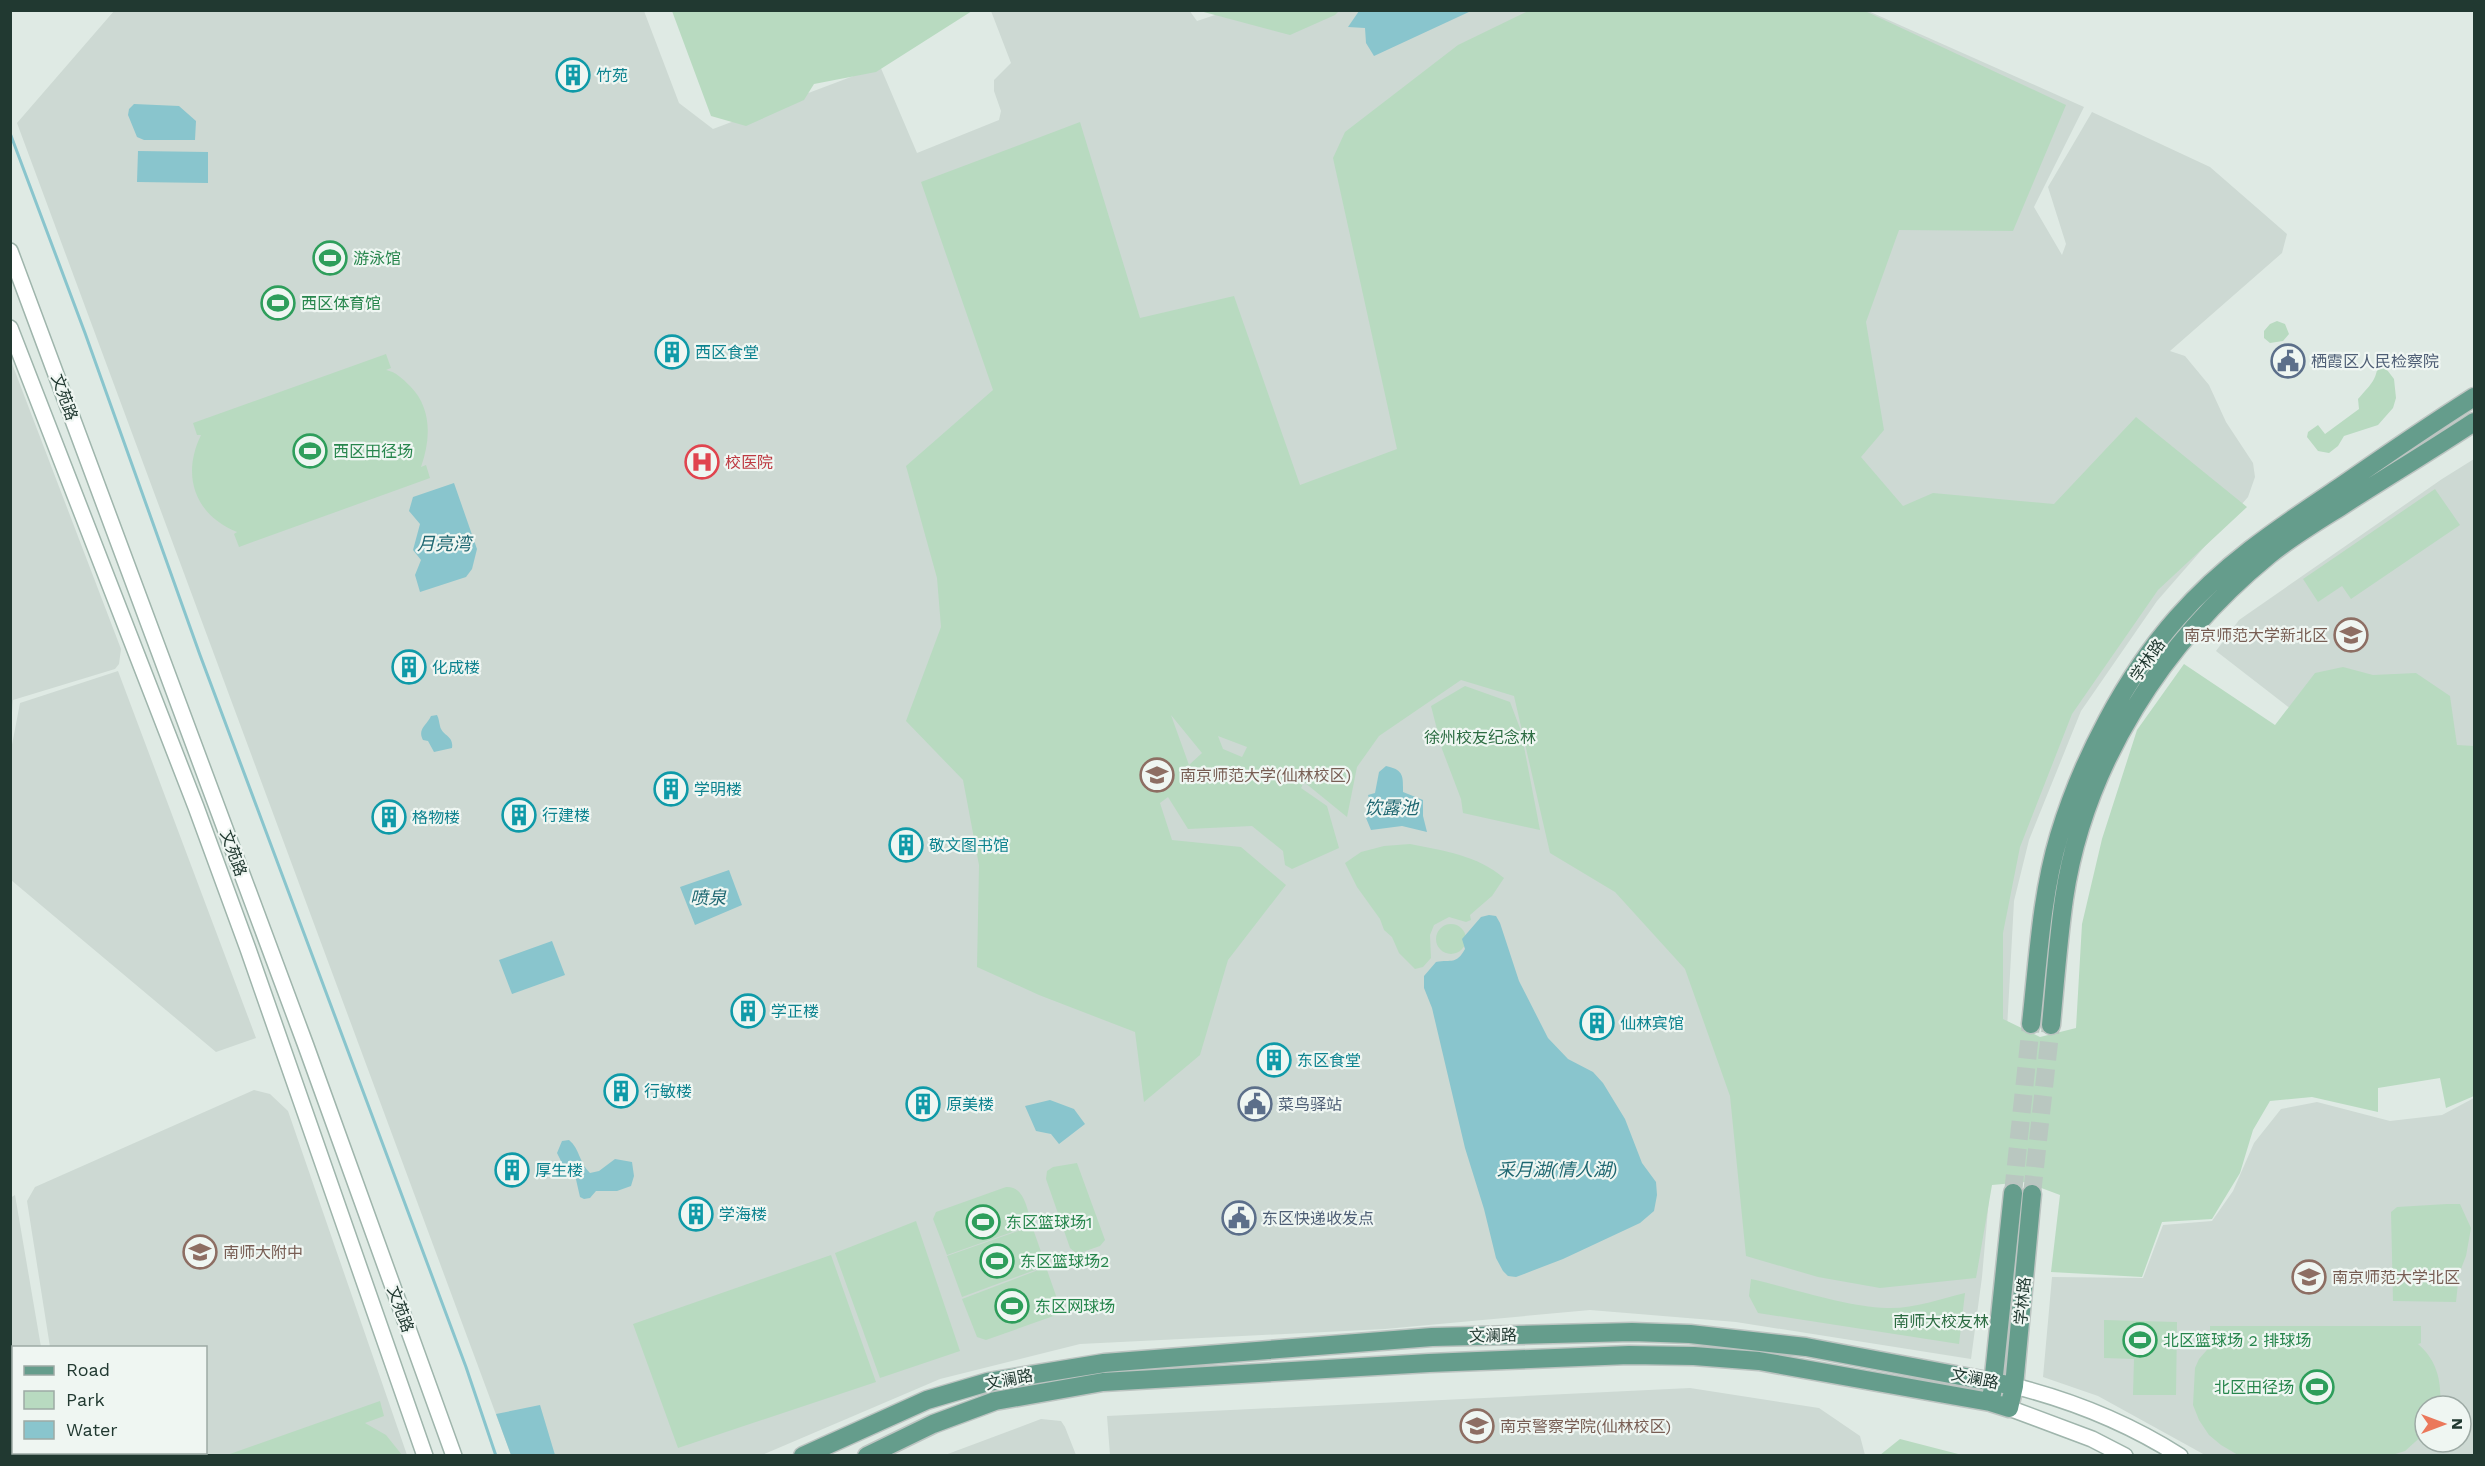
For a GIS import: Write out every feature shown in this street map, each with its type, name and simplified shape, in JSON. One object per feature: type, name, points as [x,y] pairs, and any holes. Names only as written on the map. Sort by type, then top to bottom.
[{"type":"main road","name":"文苑路","points":[[10,251],[16,284],[306,1046],[454,1455]]},
{"type":"main road","name":"文苑路","points":[[10,328],[192,795],[248,948],[425,1455]]},
{"type":"main road","name":"学林路","points":[[2031,1024],[2046,894],[2059,837],[2079,778],[2111,714],[2144,662],[2176,618],[2213,581],[2259,541],[2475,397]]},
{"type":"main road","name":"学林路","points":[[2051,1025],[2064,898],[2077,841],[2096,786],[2127,721],[2158,670],[2223,596],[2270,554],[2475,422]]},
{"type":"main road","name":"学林路","points":[[1990,1402],[2013,1193]]},
{"type":"main road","name":"学林路","points":[[2009,1408],[2014,1386],[2032,1194]]},
{"type":"main road","name":"文澜路","points":[[803,1455],[927,1400],[988,1382],[1104,1363],[1432,1337],[1632,1332],[1701,1335],[1806,1347],[2014,1386],[2051,1395],[2106,1415],[2180,1455]]},
{"type":"main road","name":"文澜路","points":[[867,1455],[933,1424],[995,1401],[1103,1382],[1429,1363],[1629,1355],[1694,1356],[1759,1361],[1990,1402],[2092,1439],[2125,1455]]},
{"type":"shaded area","name":"南京师范大学(仙林校区)","points":[[1189,10],[1197,21],[1230,10],[1866,10],[2084,107],[2034,207],[2062,255],[2066,244],[2048,187],[2092,112],[2210,167],[2287,234],[2282,253],[2170,351],[2185,356],[2209,385],[2226,422],[2253,463],[2255,477],[2248,497],[2157,601],[2081,711],[2029,840],[2014,901],[2007,1029],[1982,1277],[1971,1359],[1736,1322],[1590,1310],[1385,1329],[1080,1344],[940,1379],[762,1455],[511,1455],[17,123],[114,11],[644,11],[679,103],[713,129],[880,66],[917,153],[999,120],[1001,111],[994,91],[994,80],[1011,63],[991,11]]},
{"type":"shaded area","points":[[11,361],[121,649],[119,664],[115,669],[13,700],[11,725]]},
{"type":"shaded area","name":"南京师范大学新北区","points":[[2474,459],[2474,785],[2300,716],[2216,651],[2239,620]]},
{"type":"shaded area","points":[[118,671],[256,1038],[216,1052],[11,880],[11,750],[20,703]]},
{"type":"shaded area","points":[[254,1090],[270,1094],[288,1111],[407,1455],[67,1455],[207,1454],[207,1346],[50,1346],[27,1201],[35,1187]]},
{"type":"shaded area","name":"南京师范大学北区","points":[[2474,1098],[2474,1455],[2205,1455],[2098,1396],[2043,1377],[2052,1277],[2143,1278],[2163,1225],[2212,1221],[2233,1191],[2254,1143],[2281,1109],[2317,1102],[2390,1121],[2442,1115]]},
{"type":"shaded area","points":[[15,1195],[41,1346],[12,1346],[11,1418],[10,1198]]},
{"type":"shaded area","name":"南京警察学院(仙林校区)","points":[[1690,1388],[1819,1408],[1860,1436],[1865,1455],[1110,1455],[1107,1416]]},
{"type":"shaded area","points":[[1041,1419],[1061,1421],[1076,1455],[945,1455]]},
{"type":"green space","points":[[672,10],[972,11],[876,72],[814,84],[804,100],[746,126],[711,116]]},
{"type":"green space","points":[[1200,11],[1339,11],[1335,15],[1290,35]]},
{"type":"green space","points":[[1528,11],[1865,11],[2066,105],[2013,231],[1899,230],[1866,322],[1884,430],[1861,457],[1903,506],[1933,493],[2054,504],[2136,417],[2247,507],[2158,590],[2072,714],[2020,847],[2003,933],[2003,1019],[2040,1037],[2076,1028],[2082,924],[2102,839],[2137,730],[2184,664],[2275,725],[2315,673],[2343,667],[2373,675],[2416,673],[2450,696],[2457,745],[2474,746],[2474,1096],[2446,1108],[2440,1078],[2378,1088],[2378,1112],[2312,1097],[2270,1101],[2253,1130],[2240,1173],[2212,1219],[2162,1222],[2142,1277],[2051,1272],[2060,1195],[2025,1182],[1992,1185],[1976,1278],[1880,1288],[1818,1277],[1746,1256],[1730,1096],[1685,969],[1615,892],[1550,853],[1514,696],[1461,680],[1379,736],[1357,767],[1347,817],[1304,782],[1301,788],[1327,806],[1339,848],[1292,869],[1285,865],[1283,851],[1252,826],[1188,829],[1168,797],[1160,803],[1172,840],[1241,847],[1286,885],[1228,960],[1200,1055],[1144,1102],[1135,1032],[1039,995],[977,967],[979,865],[963,780],[906,721],[941,627],[937,578],[906,466],[993,390],[921,182],[1080,122],[1140,318],[1234,296],[1300,485],[1397,449],[1333,158],[1345,132],[1458,45]],"holes":[[[1171,715],[1202,753],[1189,765]],[[1218,736],[1247,747],[1242,757],[1223,749]]]},
{"type":"green space","points":[[2277,321],[2285,324],[2289,334],[2283,341],[2270,343],[2264,338],[2264,331],[2270,324]]},
{"type":"green space","name":"西区田径场","points":[[386,354],[391,368],[386,370],[396,374],[410,386],[426,414],[427,446],[421,467],[426,465],[430,478],[239,547],[234,534],[237,532],[223,525],[211,515],[202,505],[196,493],[192,465],[201,435],[197,435],[193,423]]},
{"type":"green space","points":[[2378,358],[2394,379],[2396,398],[2393,408],[2378,425],[2344,436],[2338,446],[2329,453],[2318,451],[2307,437],[2308,432],[2318,425],[2325,434],[2359,409],[2358,399],[2373,380],[2377,371]]},
{"type":"green space","points":[[2435,489],[2460,525],[2351,599],[2342,586],[2318,602],[2303,579]]},
{"type":"green space","name":"徐州校友纪念林","points":[[1465,686],[1510,702],[1521,731],[1540,830],[1463,813],[1461,799],[1442,749],[1431,706]]},
{"type":"green space","points":[[1410,844],[1471,859],[1494,870],[1504,878],[1492,896],[1470,915],[1471,920],[1466,922],[1449,917],[1434,925],[1430,935],[1431,958],[1423,967],[1415,969],[1399,953],[1392,937],[1384,930],[1380,919],[1357,887],[1345,863],[1361,852],[1384,846]]},
{"type":"green space","points":[[1451,924],[1462,928],[1466,939],[1462,950],[1451,954],[1440,950],[1436,939],[1440,928]]},
{"type":"green space","points":[[1077,1163],[1105,1240],[1100,1246],[1077,1254],[1070,1248],[1046,1179],[1047,1171],[1053,1167]]},
{"type":"green space","name":"东区篮球场1","points":[[1006,1187],[1017,1190],[1021,1195],[1027,1206],[1032,1225],[947,1255],[933,1219],[936,1212]]},
{"type":"green space","points":[[2460,1204],[2471,1228],[2466,1256],[2459,1274],[2456,1302],[2393,1301],[2391,1212],[2397,1207]]},
{"type":"green space","points":[[916,1221],[960,1351],[880,1378],[835,1253]]},
{"type":"green space","name":"东区篮球场2","points":[[1032,1226],[1046,1266],[962,1297],[947,1256]]},
{"type":"green space","points":[[831,1255],[876,1382],[678,1448],[633,1324]]},
{"type":"green space","name":"东区网球场","points":[[1046,1267],[1062,1313],[986,1340],[977,1337],[962,1299]]},
{"type":"green space","name":"南师大校友林","points":[[1751,1279],[1837,1301],[1887,1308],[1917,1305],[1965,1293],[1959,1344],[1758,1313],[1749,1296]]},
{"type":"green space","name":"北区篮球场 2 排球场","points":[[2104,1320],[2177,1322],[2176,1395],[2133,1395],[2134,1359],[2104,1358]]},
{"type":"green space","name":"北区田径场","points":[[2210,1326],[2421,1326],[2421,1343],[2418,1344],[2434,1364],[2440,1394],[2413,1394],[2413,1444],[2405,1451],[2392,1455],[2238,1455],[2209,1435],[2193,1405],[2195,1368],[2199,1359],[2213,1343],[2210,1342]]},
{"type":"green space","points":[[380,1401],[384,1416],[365,1423],[386,1435],[402,1455],[227,1455]]},
{"type":"green space","points":[[1900,1439],[1962,1455],[1880,1455]]},
{"type":"water","points":[[1359,11],[1471,11],[1374,56],[1366,43],[1365,28],[1348,27]]},
{"type":"water","points":[[134,104],[179,106],[196,121],[195,140],[144,140],[137,137],[128,115],[129,109]]},
{"type":"water","points":[[138,151],[208,152],[208,183],[137,182]]},
{"type":"water","name":"月亮湾","points":[[454,483],[477,549],[472,569],[466,577],[420,592],[415,575],[421,560],[413,550],[420,524],[409,511],[413,497]]},
{"type":"water","points":[[437,715],[441,729],[451,740],[452,748],[434,752],[428,741],[423,740],[421,733],[431,716]]},
{"type":"water","name":"饮露池","points":[[1386,766],[1401,774],[1403,792],[1423,800],[1423,816],[1427,832],[1402,826],[1371,830],[1366,818],[1373,812],[1368,795],[1375,793],[1379,772]]},
{"type":"water","name":"喷泉","points":[[729,870],[742,905],[695,925],[680,887]]},
{"type":"water","name":"采月湖(情人湖)","points":[[1496,916],[1500,923],[1519,981],[1548,1038],[1568,1059],[1593,1072],[1603,1083],[1625,1119],[1642,1163],[1656,1182],[1657,1195],[1654,1211],[1640,1223],[1563,1259],[1516,1277],[1508,1276],[1496,1258],[1465,1148],[1432,1008],[1424,988],[1424,976],[1436,962],[1459,957],[1465,949],[1462,939],[1481,917]]},
{"type":"water","points":[[552,941],[565,975],[512,994],[499,960]]},
{"type":"water","points":[[1050,1100],[1074,1109],[1085,1124],[1059,1144],[1051,1134],[1036,1131],[1025,1106]]},
{"type":"water","points":[[569,1140],[590,1173],[599,1171],[615,1159],[632,1162],[634,1176],[631,1186],[617,1191],[596,1191],[590,1198],[580,1197],[575,1175],[562,1163],[557,1153],[562,1141]]},
{"type":"water","points":[[540,1405],[555,1455],[511,1455],[496,1414]]},
{"type":"waterway","points":[[10,133],[85,333],[200,655],[466,1367],[496,1456]]},
{"type":"tunnel","points":[[2013,1193],[2031,1024]]},
{"type":"tunnel","points":[[2032,1194],[2051,1025]]},
{"type":"place","name":"竹苑","points":[[573,75]]},
{"type":"place","name":"游泳馆","points":[[330,258]]},
{"type":"place","name":"西区体育馆","points":[[278,303]]},
{"type":"place","name":"西区食堂","points":[[672,352]]},
{"type":"place","name":"栖霞区人民检察院","points":[[2288,361]]},
{"type":"place","name":"西区田径场","points":[[310,451]]},
{"type":"place","name":"校医院","points":[[702,462]]},
{"type":"place","name":"南京师范大学新北区","points":[[2351,635]]},
{"type":"place","name":"化成楼","points":[[409,667]]},
{"type":"place","name":"南京师范大学(仙林校区)","points":[[1157,775]]},
{"type":"place","name":"学明楼","points":[[671,789]]},
{"type":"place","name":"行建楼","points":[[519,815]]},
{"type":"place","name":"格物楼","points":[[389,817]]},
{"type":"place","name":"敬文图书馆","points":[[906,845]]},
{"type":"place","name":"学正楼","points":[[748,1011]]},
{"type":"place","name":"仙林宾馆","points":[[1597,1023]]},
{"type":"place","name":"东区食堂","points":[[1274,1060]]},
{"type":"place","name":"行敏楼","points":[[621,1091]]},
{"type":"place","name":"原美楼","points":[[923,1104]]},
{"type":"place","name":"菜鸟驿站","points":[[1255,1104]]},
{"type":"place","name":"厚生楼","points":[[512,1170]]},
{"type":"place","name":"学海楼","points":[[696,1214]]},
{"type":"place","name":"东区快递收发点","points":[[1239,1218]]},
{"type":"place","name":"东区篮球场1","points":[[983,1222]]},
{"type":"place","name":"南师大附中","points":[[200,1252]]},
{"type":"place","name":"东区篮球场2","points":[[997,1261]]},
{"type":"place","name":"南京师范大学北区","points":[[2309,1277]]},
{"type":"place","name":"东区网球场","points":[[1012,1306]]},
{"type":"place","name":"北区篮球场 2 排球场","points":[[2140,1340]]},
{"type":"place","name":"北区田径场","points":[[2317,1387]]},
{"type":"place","name":"南京警察学院(仙林校区)","points":[[1477,1426]]}]
